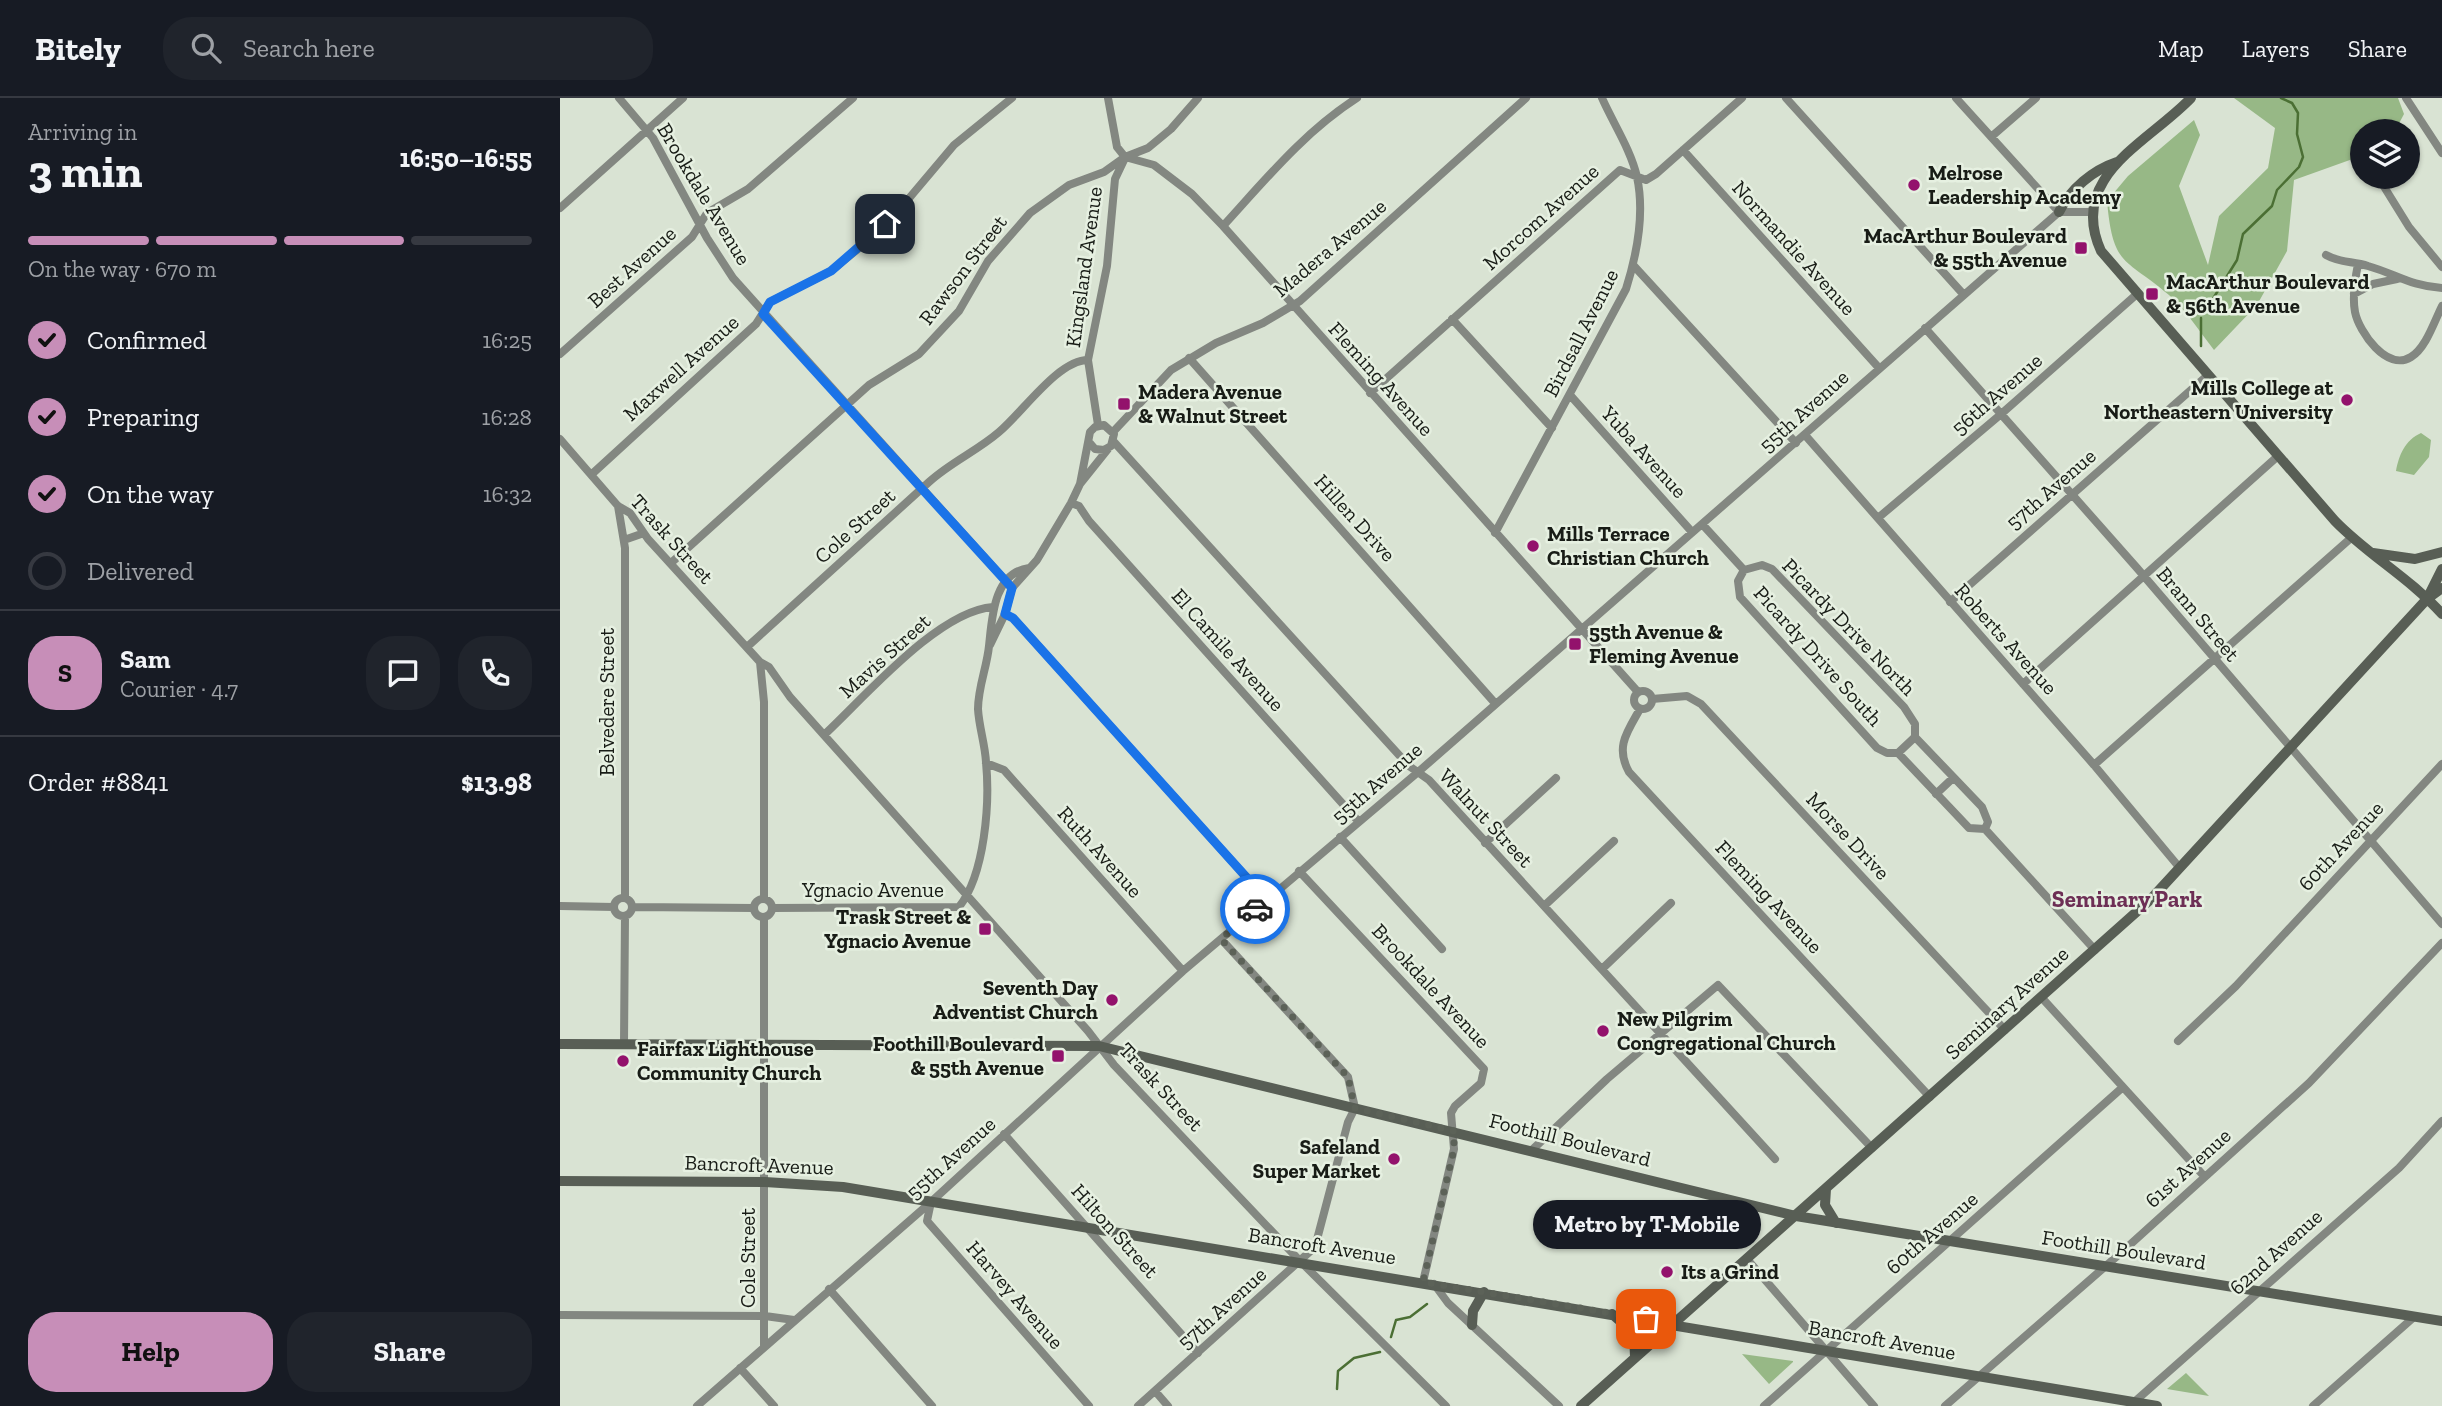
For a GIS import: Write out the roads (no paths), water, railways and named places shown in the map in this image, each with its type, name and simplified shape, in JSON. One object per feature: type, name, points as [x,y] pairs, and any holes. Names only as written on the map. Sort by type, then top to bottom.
[{"type":"street","name":"Brookdale Avenue","points":[[619,98],[647,130],[699,224],[733,278],[1004,583],[1012,588]]},
{"type":"street","points":[[560,194],[563,205],[683,98]]},
{"type":"street","name":"Best Avenue","points":[[560,354],[692,237],[706,213],[748,189],[853,98]]},
{"type":"street","name":"Maxwell Avenue","points":[[592,474],[756,324],[770,302],[831,271],[870,239],[901,209],[954,145],[1012,98]]},
{"type":"street","points":[[1108,98],[1117,147],[1125,157]]},
{"type":"street","name":"Rawson Street","points":[[671,564],[845,405],[869,385],[919,354],[942,331],[973,291],[988,261],[1030,213],[1069,185],[1104,172],[1125,157],[1156,142],[1198,98]]},
{"type":"street","points":[[1223,226],[1296,146],[1317,126],[1357,98]]},
{"type":"street","name":"Madera Avenue","points":[[1113,432],[1157,382],[1189,358],[1292,306],[1526,98]]},
{"type":"street","name":"Birdsall Avenue","points":[[1495,533],[1626,289],[1634,266],[1639,217],[1636,176],[1602,98]]},
{"type":"street","name":"Morcom Avenue","points":[[1370,393],[1620,170],[1646,180],[1742,98]]},
{"type":"street","points":[[1786,98],[1964,295]]},
{"type":"street","points":[[1956,98],[2059,212],[2091,212]]},
{"type":"street","points":[[1991,137],[2036,98]]},
{"type":"street","points":[[2191,98],[2119,161],[2098,187],[2091,212],[2092,227],[2101,251],[2351,538],[2427,598],[2442,614]]},
{"type":"street","points":[[2406,98],[2442,153]]},
{"type":"street","name":"Normandie Avenue","points":[[1683,150],[1878,368]]},
{"type":"street","name":"Fleming Avenue","points":[[1125,157],[1154,165],[1192,194],[1223,226],[1638,692]]},
{"type":"street","name":"Kingsland Avenue","points":[[1098,425],[1088,360],[1107,266],[1115,179],[1125,157]]},
{"type":"street","points":[[2059,212],[2068,197],[2094,173],[2119,161]]},
{"type":"street","points":[[2385,189],[2409,227],[2442,267]]},
{"type":"street","name":"55th Avenue","points":[[697,1406],[931,1202],[1183,971],[1417,773],[1494,702],[1796,443],[1878,368],[2059,212]]},
{"type":"street","points":[[2326,255],[2397,279],[2442,288]]},
{"type":"street","points":[[2358,264],[2354,294],[2355,315],[2362,331],[2390,358],[2402,361],[2413,356],[2442,306]]},
{"type":"street","points":[[1634,266],[1796,443]]},
{"type":"street","points":[[2354,294],[2373,284],[2397,279]]},
{"type":"street","name":"56th Avenue","points":[[1878,518],[2137,294]]},
{"type":"street","points":[[1452,320],[1552,428]]},
{"type":"street","name":"Brann Street","points":[[1925,328],[2144,577],[2442,924]]},
{"type":"street","name":"Hillen Drive","points":[[1189,358],[1494,702]]},
{"type":"street","name":"Cole Street","points":[[747,647],[946,468],[996,435],[1066,365],[1076,360],[1088,360]]},
{"type":"street","name":"57th Avenue","points":[[1950,602],[2071,493],[2208,376]]},
{"type":"street","name":"Yuba Avenue","points":[[1570,396],[1692,532]]},
{"type":"street","points":[[998,612],[1012,588],[1026,577],[1028,568],[1047,546],[1080,484],[1111,445],[1113,432],[1104,425],[1098,425],[1090,432],[1080,484]]},
{"type":"street","name":"Roberts Avenue","points":[[1805,435],[2094,765],[2179,867]]},
{"type":"street","name":"Trask Street","points":[[560,439],[618,506],[631,513],[671,564],[760,662],[769,667],[824,735],[1099,1046],[1301,1262],[1446,1406]]},
{"type":"street","points":[[1089,442],[1099,450],[1111,445]]},
{"type":"street","name":"Walnut Street","points":[[1111,445],[1417,773],[1429,780],[1775,1159]]},
{"type":"street","points":[[2023,684],[2278,456]]},
{"type":"street","name":"El Camile Avenue","points":[[1071,503],[1079,506],[1089,521],[1359,822]]},
{"type":"street","name":"Belvedere Street","points":[[618,506],[624,540],[625,898]]},
{"type":"street","points":[[1702,524],[1744,570]]},
{"type":"street","points":[[624,540],[645,533]]},
{"type":"street","points":[[2094,765],[2351,538]]},
{"type":"street","points":[[2368,552],[2407,559],[2442,552]]},
{"type":"street","name":"Picardy Drive North","points":[[1744,570],[1753,566],[1772,569],[1904,707],[1915,724],[1915,737],[1982,807],[1988,822],[1985,829]]},
{"type":"street","points":[[968,896],[984,835],[986,763],[978,708],[1004,583],[1020,569],[1028,568]]},
{"type":"street","points":[[2427,598],[2442,569]]},
{"type":"street","name":"Picardy Drive South","points":[[1744,570],[1738,581],[1740,597],[1877,748],[1887,753],[1898,753],[1969,828],[1985,829]]},
{"type":"street","points":[[2427,598],[2442,588]]},
{"type":"street","name":"Seminary Avenue","points":[[1581,1406],[2095,950],[2179,867],[2427,598]]},
{"type":"street","name":"Mavis Street","points":[[824,735],[937,629],[975,612],[998,612]]},
{"type":"street","points":[[998,612],[1013,618],[1266,899]]},
{"type":"street","points":[[760,662],[764,692],[764,898],[772,908],[764,917],[757,915],[754,908],[758,900],[764,898]]},
{"type":"street","points":[[764,692],[781,685]]},
{"type":"street","points":[[1638,692],[1648,692],[1652,699],[1649,707],[1640,709],[1634,702],[1638,692]]},
{"type":"street","name":"Morse Drive","points":[[1652,699],[1687,696],[1701,704],[2005,1030]]},
{"type":"street","name":"Fleming Avenue","points":[[1640,709],[1623,739],[1621,750],[1629,772],[1930,1097]]},
{"type":"street","points":[[1898,753],[1915,737]]},
{"type":"street","name":"Ruth Avenue","points":[[986,763],[1004,770],[1183,971]]},
{"type":"street","name":"60th Avenue","points":[[2178,1041],[2236,986],[2442,765]]},
{"type":"street","points":[[1485,843],[1556,778]]},
{"type":"street","points":[[1936,794],[1953,778]]},
{"type":"street","points":[[1985,829],[2095,950]]},
{"type":"street","points":[[1340,837],[1441,949]]},
{"type":"street","points":[[1544,906],[1614,841]]},
{"type":"street","name":"Brookdale Avenue","points":[[1299,871],[1484,1069],[1481,1083],[1455,1105],[1451,1113],[1454,1131]]},
{"type":"street","name":"Ygnacio Avenue","points":[[772,908],[959,907],[968,896]]},
{"type":"street","points":[[625,898],[632,907],[631,913],[618,915],[614,907],[617,901],[625,898]]},
{"type":"street","points":[[1602,969],[1671,903]]},
{"type":"street","points":[[560,906],[614,907]]},
{"type":"street","points":[[632,907],[754,908]]},
{"type":"street","points":[[624,1044],[625,916]]},
{"type":"street","name":"Cole Street","points":[[764,917],[764,1346]]},
{"type":"street","points":[[1221,939],[1348,1077],[1355,1108]]},
{"type":"street","name":"61st Avenue","points":[[1945,1406],[2105,1267],[2309,1083],[2442,943]]},
{"type":"street","points":[[1532,1150],[1659,1033],[1718,985],[1872,1148]]},
{"type":"street","points":[[2042,998],[2204,1176]]},
{"type":"street","name":"Foothill Boulevard","points":[[560,1044],[1099,1046],[1796,1216],[2442,1321]]},
{"type":"street","name":"60th Avenue","points":[[1764,1406],[1947,1240],[2123,1087]]},
{"type":"street","name":"57th Avenue","points":[[1138,1406],[1315,1247],[1348,1122],[1355,1108]]},
{"type":"street","name":"62nd Avenue","points":[[2132,1404],[2399,1168],[2442,1121]]},
{"type":"street","points":[[1454,1131],[1454,1149],[1428,1283],[1559,1406]]},
{"type":"street","name":"Hilton Street","points":[[1004,1134],[1198,1353]]},
{"type":"street","name":"Bancroft Avenue","points":[[560,1181],[765,1182],[843,1187],[1609,1312],[2132,1404],[2157,1406]]},
{"type":"street","points":[[1826,1189],[1825,1205],[1836,1223]]},
{"type":"street","name":"Harvey Avenue","points":[[931,1202],[927,1221],[1089,1406]]},
{"type":"street","points":[[1747,1259],[1874,1406]]},
{"type":"street","points":[[829,1289],[932,1406]]},
{"type":"street","points":[[1472,1325],[1473,1311],[1484,1292]]},
{"type":"street","points":[[1609,1312],[1634,1333],[1636,1357]]},
{"type":"street","points":[[560,1315],[765,1316],[794,1320]]},
{"type":"street","points":[[2313,1406],[2414,1317]]},
{"type":"street","points":[[740,1368],[774,1406]]},
{"type":"street","points":[[1155,1391],[1168,1406]]},
{"type":"waterway","points":[[2206,310],[2237,260],[2243,234],[2272,206],[2277,190],[2299,167],[2303,157],[2297,134],[2298,113],[2292,103],[2281,98]]},
{"type":"waterway","points":[[2201,318],[2201,346]]},
{"type":"waterway","points":[[1391,1337],[1396,1320],[1410,1317],[1427,1304]]},
{"type":"waterway","points":[[1337,1389],[1338,1371],[1354,1358],[1380,1352]]},
{"type":"place","name":"Melrose Leadership Academy","points":[[1914,185]]},
{"type":"place","name":"MacArthur Boulevard & 55th Avenue","points":[[2081,248]]},
{"type":"place","name":"MacArthur Boulevard & 56th Avenue","points":[[2152,294]]},
{"type":"place","name":"Mills College at Northeastern University","points":[[2347,400]]},
{"type":"place","name":"Madera Avenue & Walnut Street","points":[[1124,404]]},
{"type":"place","name":"Mills Terrace Christian Church","points":[[1533,546]]},
{"type":"place","name":"55th Avenue & Fleming Avenue","points":[[1575,644]]},
{"type":"place","name":"Trask Street & Ygnacio Avenue","points":[[985,929]]},
{"type":"place","name":"Seventh Day Adventist Church","points":[[1112,1000]]},
{"type":"place","name":"New Pilgrim Congregational Church","points":[[1603,1031]]},
{"type":"place","name":"Foothill Boulevard & 55th Avenue","points":[[1058,1056]]},
{"type":"place","name":"Fairfax Lighthouse Community Church","points":[[623,1061]]},
{"type":"place","name":"Safeland Super Market","points":[[1394,1159]]},
{"type":"place","name":"Its a Grind","points":[[1667,1272]]},
{"type":"place","name":"Metro by T-Mobile","points":[[1646,1319]]},
{"type":"district","name":"Seminary Park","points":[[2127,899]]}]
